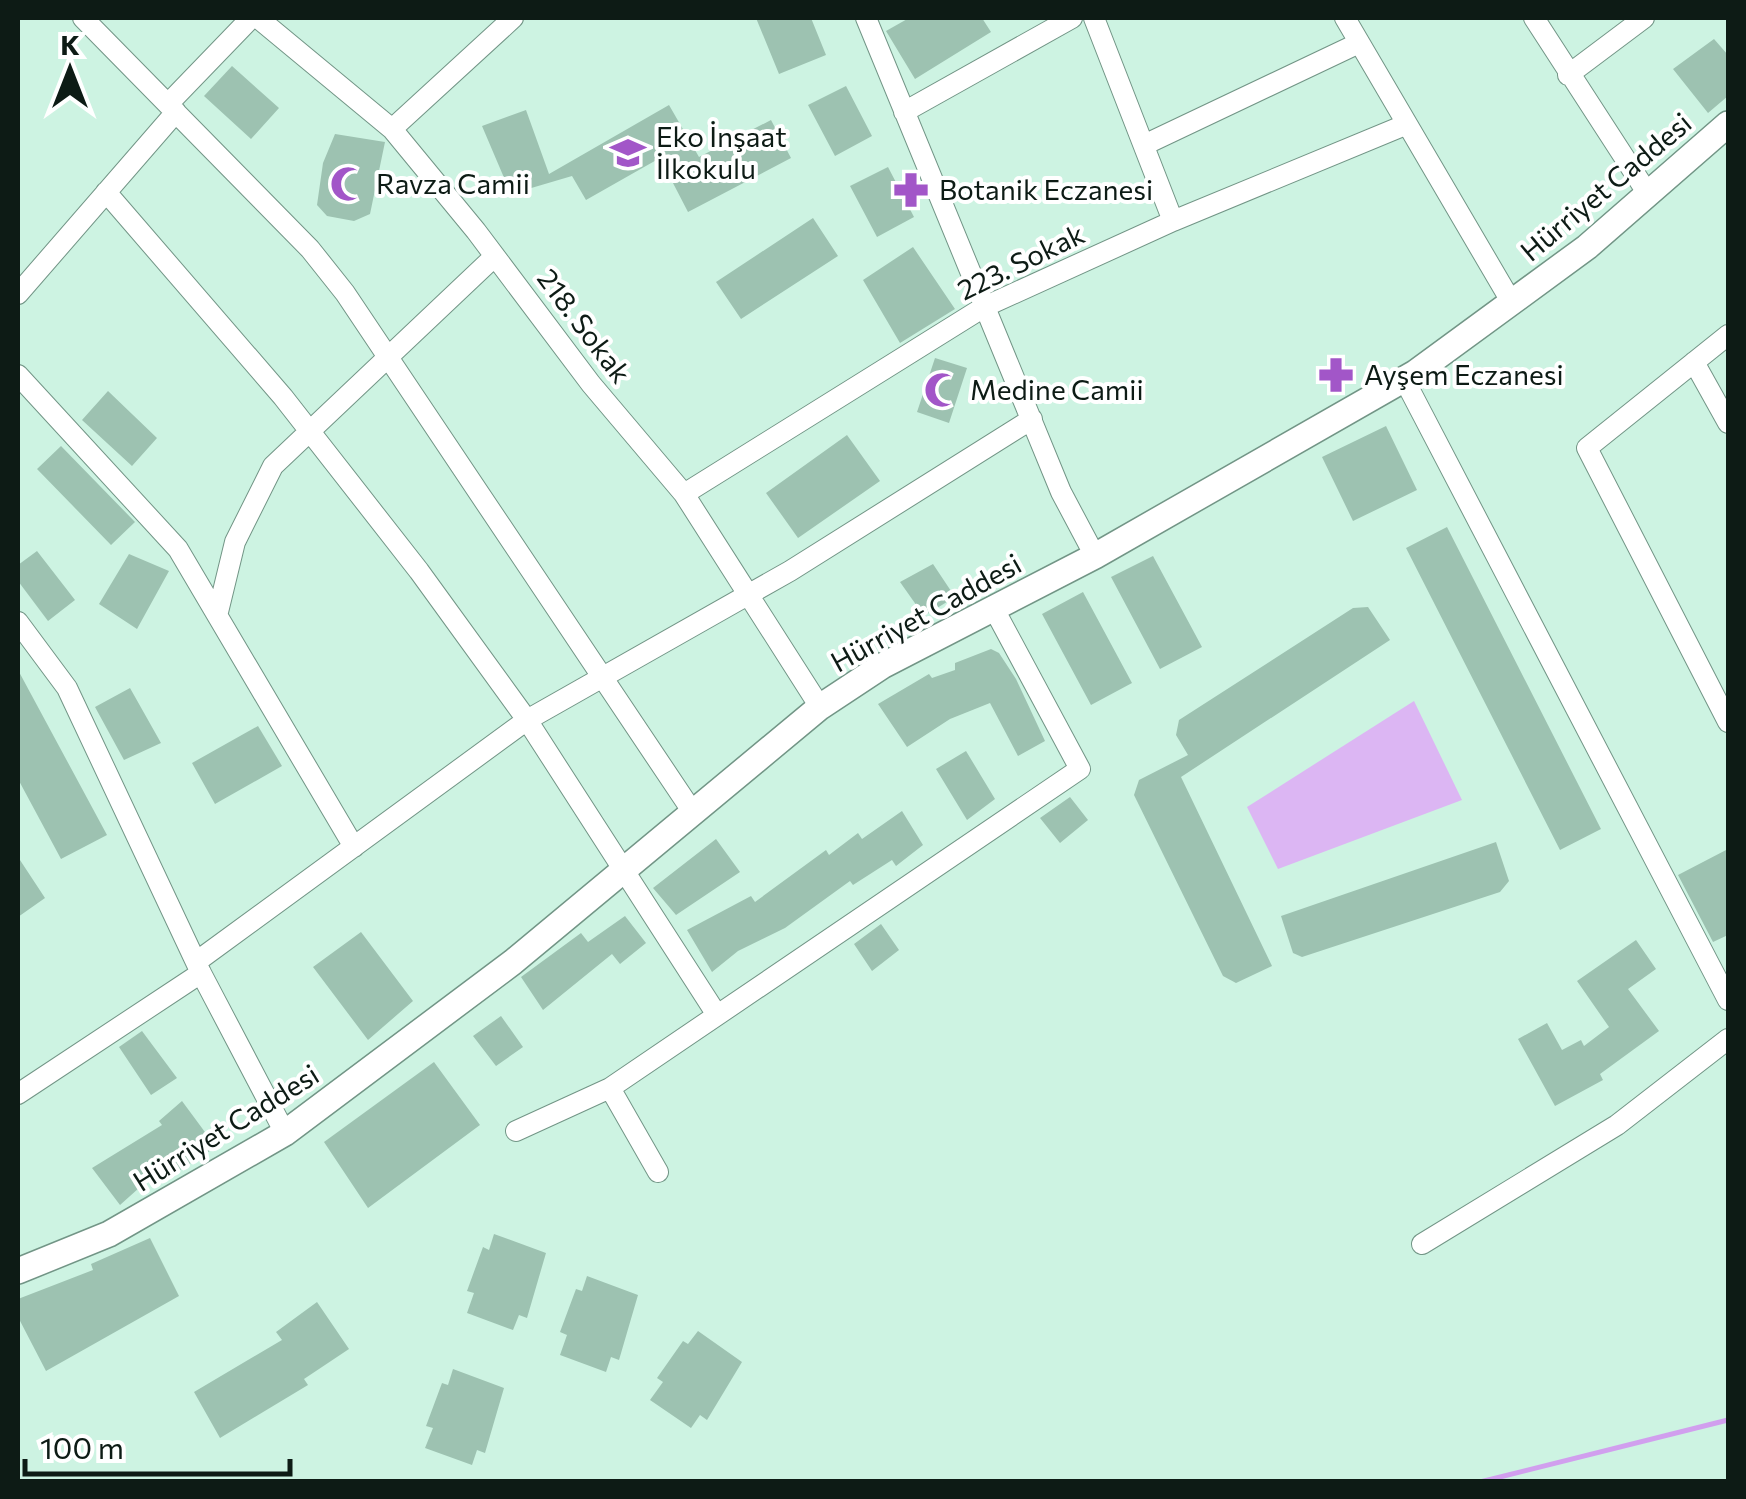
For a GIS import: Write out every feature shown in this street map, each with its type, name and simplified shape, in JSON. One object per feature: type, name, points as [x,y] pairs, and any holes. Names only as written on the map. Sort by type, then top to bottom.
[{"type":"street","points":[[83,18],[310,250],[392,356],[692,811]]},
{"type":"street","points":[[18,294],[172,108],[255,18]]},
{"type":"street","name":"218. Sokak","points":[[255,18],[392,129],[495,256],[591,384],[684,494],[820,706]]},
{"type":"street","points":[[392,129],[512,18]]},
{"type":"street","points":[[866,18],[1061,492],[1096,556]]},
{"type":"street","points":[[904,112],[1072,18]]},
{"type":"street","points":[[1094,18],[1173,221]]},
{"type":"street","points":[[1345,18],[1512,302]]},
{"type":"street","points":[[1534,18],[1648,194]]},
{"type":"street","points":[[1568,75],[1644,18]]},
{"type":"street","points":[[1144,145],[1359,43]]},
{"type":"street","name":"223. Sokak","points":[[684,494],[984,307],[1173,221],[1405,125]]},
{"type":"street","name":"Hürriyet Caddesi","points":[[18,1271],[108,1234],[285,1134],[513,962],[820,706],[882,666],[1096,556],[1404,379],[1512,302],[1724,134]]},
{"type":"street","points":[[106,192],[310,431],[527,720],[620,870],[718,1016]]},
{"type":"street","points":[[218,612],[235,542],[273,466],[495,256]]},
{"type":"street","points":[[1728,335],[1586,448],[1728,722]]},
{"type":"street","points":[[1694,362],[1728,423]]},
{"type":"street","points":[[18,375],[178,549],[354,847]]},
{"type":"street","points":[[1404,379],[1728,1000]]},
{"type":"street","points":[[18,1094],[199,968],[354,847],[527,720],[751,593],[1032,419]]},
{"type":"street","points":[[516,1131],[610,1088],[1080,769],[994,609]]},
{"type":"street","points":[[18,622],[68,688],[199,968],[285,1134]]},
{"type":"street","points":[[1422,1244],[1617,1125],[1728,1039]]},
{"type":"street","points":[[610,1088],[658,1172]]},
{"type":"shaded area","points":[[1414,701],[1462,800],[1278,869],[1247,807]]},
{"type":"building","points":[[756,18],[811,18],[826,55],[779,74]]},
{"type":"building","points":[[909,18],[982,18],[991,32],[915,79],[886,31]]},
{"type":"building","points":[[1714,39],[1728,55],[1728,96],[1708,113],[1673,69]]},
{"type":"building","points":[[232,66],[279,108],[251,139],[204,96]]},
{"type":"building","points":[[846,86],[872,136],[835,156],[808,105]]},
{"type":"building","points":[[669,105],[699,157],[771,120],[791,158],[688,212],[660,158],[586,200],[572,176],[511,194],[482,126],[526,110],[549,174]]},
{"type":"building","name":"Ravza Camii","points":[[335,134],[385,142],[370,214],[354,221],[327,216],[317,205],[323,163]]},
{"type":"building","points":[[888,167],[914,217],[877,237],[850,186]]},
{"type":"building","points":[[813,218],[838,256],[741,319],[716,282]]},
{"type":"building","points":[[913,247],[955,309],[900,343],[863,280]]},
{"type":"building","name":"Medine Camii","points":[[935,358],[967,368],[949,423],[917,412]]},
{"type":"building","points":[[108,391],[157,438],[132,466],[82,420]]},
{"type":"building","points":[[1386,426],[1417,490],[1353,521],[1322,457]]},
{"type":"building","points":[[847,435],[880,481],[798,538],[766,493]]},
{"type":"building","points":[[61,446],[135,522],[111,545],[37,469]]},
{"type":"building","points":[[1447,527],[1601,829],[1560,850],[1406,548]]},
{"type":"building","points":[[37,551],[75,600],[48,621],[18,581],[18,565]]},
{"type":"building","points":[[129,554],[169,571],[137,629],[99,604]]},
{"type":"building","points":[[1153,556],[1202,647],[1160,669],[1111,577]]},
{"type":"building","points":[[933,564],[955,597],[924,616],[900,582]]},
{"type":"building","points":[[1083,592],[1132,683],[1091,705],[1042,614]]},
{"type":"building","points":[[1368,607],[1390,640],[1181,777],[1272,966],[1236,983],[1223,976],[1134,795],[1139,780],[1188,755],[1176,735],[1179,720],[1353,608]]},
{"type":"building","points":[[991,649],[999,653],[1016,679],[1045,741],[1018,756],[990,703],[950,719],[907,747],[878,704],[929,674],[932,678],[955,670],[955,663]]},
{"type":"building","points":[[18,670],[107,835],[61,859],[18,779]]},
{"type":"building","points":[[130,688],[161,743],[124,760],[95,707]]},
{"type":"building","points":[[258,726],[282,766],[215,804],[192,763]]},
{"type":"building","points":[[966,751],[995,799],[967,820],[936,769]]},
{"type":"building","points":[[1070,797],[1088,820],[1060,843],[1040,818]]},
{"type":"building","points":[[902,811],[923,845],[896,866],[892,860],[853,885],[850,881],[785,928],[738,951],[712,972],[687,930],[751,896],[755,902],[826,850],[829,855],[858,833],[862,839]]},
{"type":"building","points":[[716,839],[740,872],[676,915],[653,888]]},
{"type":"building","points":[[1496,842],[1509,881],[1500,892],[1302,957],[1293,953],[1281,916]]},
{"type":"building","points":[[1728,849],[1728,935],[1713,942],[1678,875]]},
{"type":"building","points":[[18,857],[45,898],[18,917]]},
{"type":"building","points":[[625,916],[646,943],[620,964],[612,954],[543,1010],[521,977],[581,933],[588,942]]},
{"type":"building","points":[[881,924],[899,950],[872,971],[854,944]]},
{"type":"building","points":[[361,932],[413,1001],[368,1040],[313,967]]},
{"type":"building","points":[[1636,940],[1656,969],[1628,989],[1659,1031],[1600,1074],[1603,1080],[1555,1106],[1518,1039],[1547,1023],[1562,1050],[1581,1040],[1584,1046],[1609,1027],[1577,981]]},
{"type":"building","points":[[501,1016],[523,1047],[496,1066],[473,1036]]},
{"type":"building","points":[[142,1031],[177,1078],[151,1095],[119,1047]]},
{"type":"building","points":[[434,1062],[480,1125],[368,1208],[324,1142]]},
{"type":"building","points":[[182,1101],[216,1147],[166,1179],[158,1171],[120,1205],[92,1168],[162,1125],[159,1121]]},
{"type":"building","points":[[494,1234],[546,1253],[527,1318],[519,1315],[513,1330],[467,1313],[474,1293],[467,1291],[483,1247],[489,1250]]},
{"type":"building","points":[[150,1238],[179,1296],[46,1371],[18,1317],[18,1299],[93,1270],[91,1264]]},
{"type":"building","points":[[587,1276],[638,1295],[619,1360],[611,1357],[606,1372],[560,1355],[567,1335],[560,1332],[576,1289],[582,1291]]},
{"type":"building","points":[[317,1302],[349,1349],[304,1379],[308,1385],[220,1438],[194,1392],[282,1340],[276,1332]]},
{"type":"building","points":[[698,1331],[742,1362],[707,1420],[700,1415],[691,1428],[650,1400],[663,1382],[657,1378],[683,1341],[688,1344]]},
{"type":"building","points":[[453,1369],[504,1388],[485,1453],[477,1450],[472,1465],[425,1448],[433,1428],[426,1426],[442,1383],[448,1385]]},
{"type":"waterway","points":[[1480,1482],[1728,1420]]},
{"type":"place","name":"Eko İnşaat İlkokulu","points":[[628,153]]},
{"type":"place","name":"Ravza Camii","points":[[348,184]]},
{"type":"place","name":"Botanik Eczanesi","points":[[911,190]]},
{"type":"place","name":"Ayşem Eczanesi","points":[[1336,375]]},
{"type":"place","name":"Medine Camii","points":[[942,390]]}]
